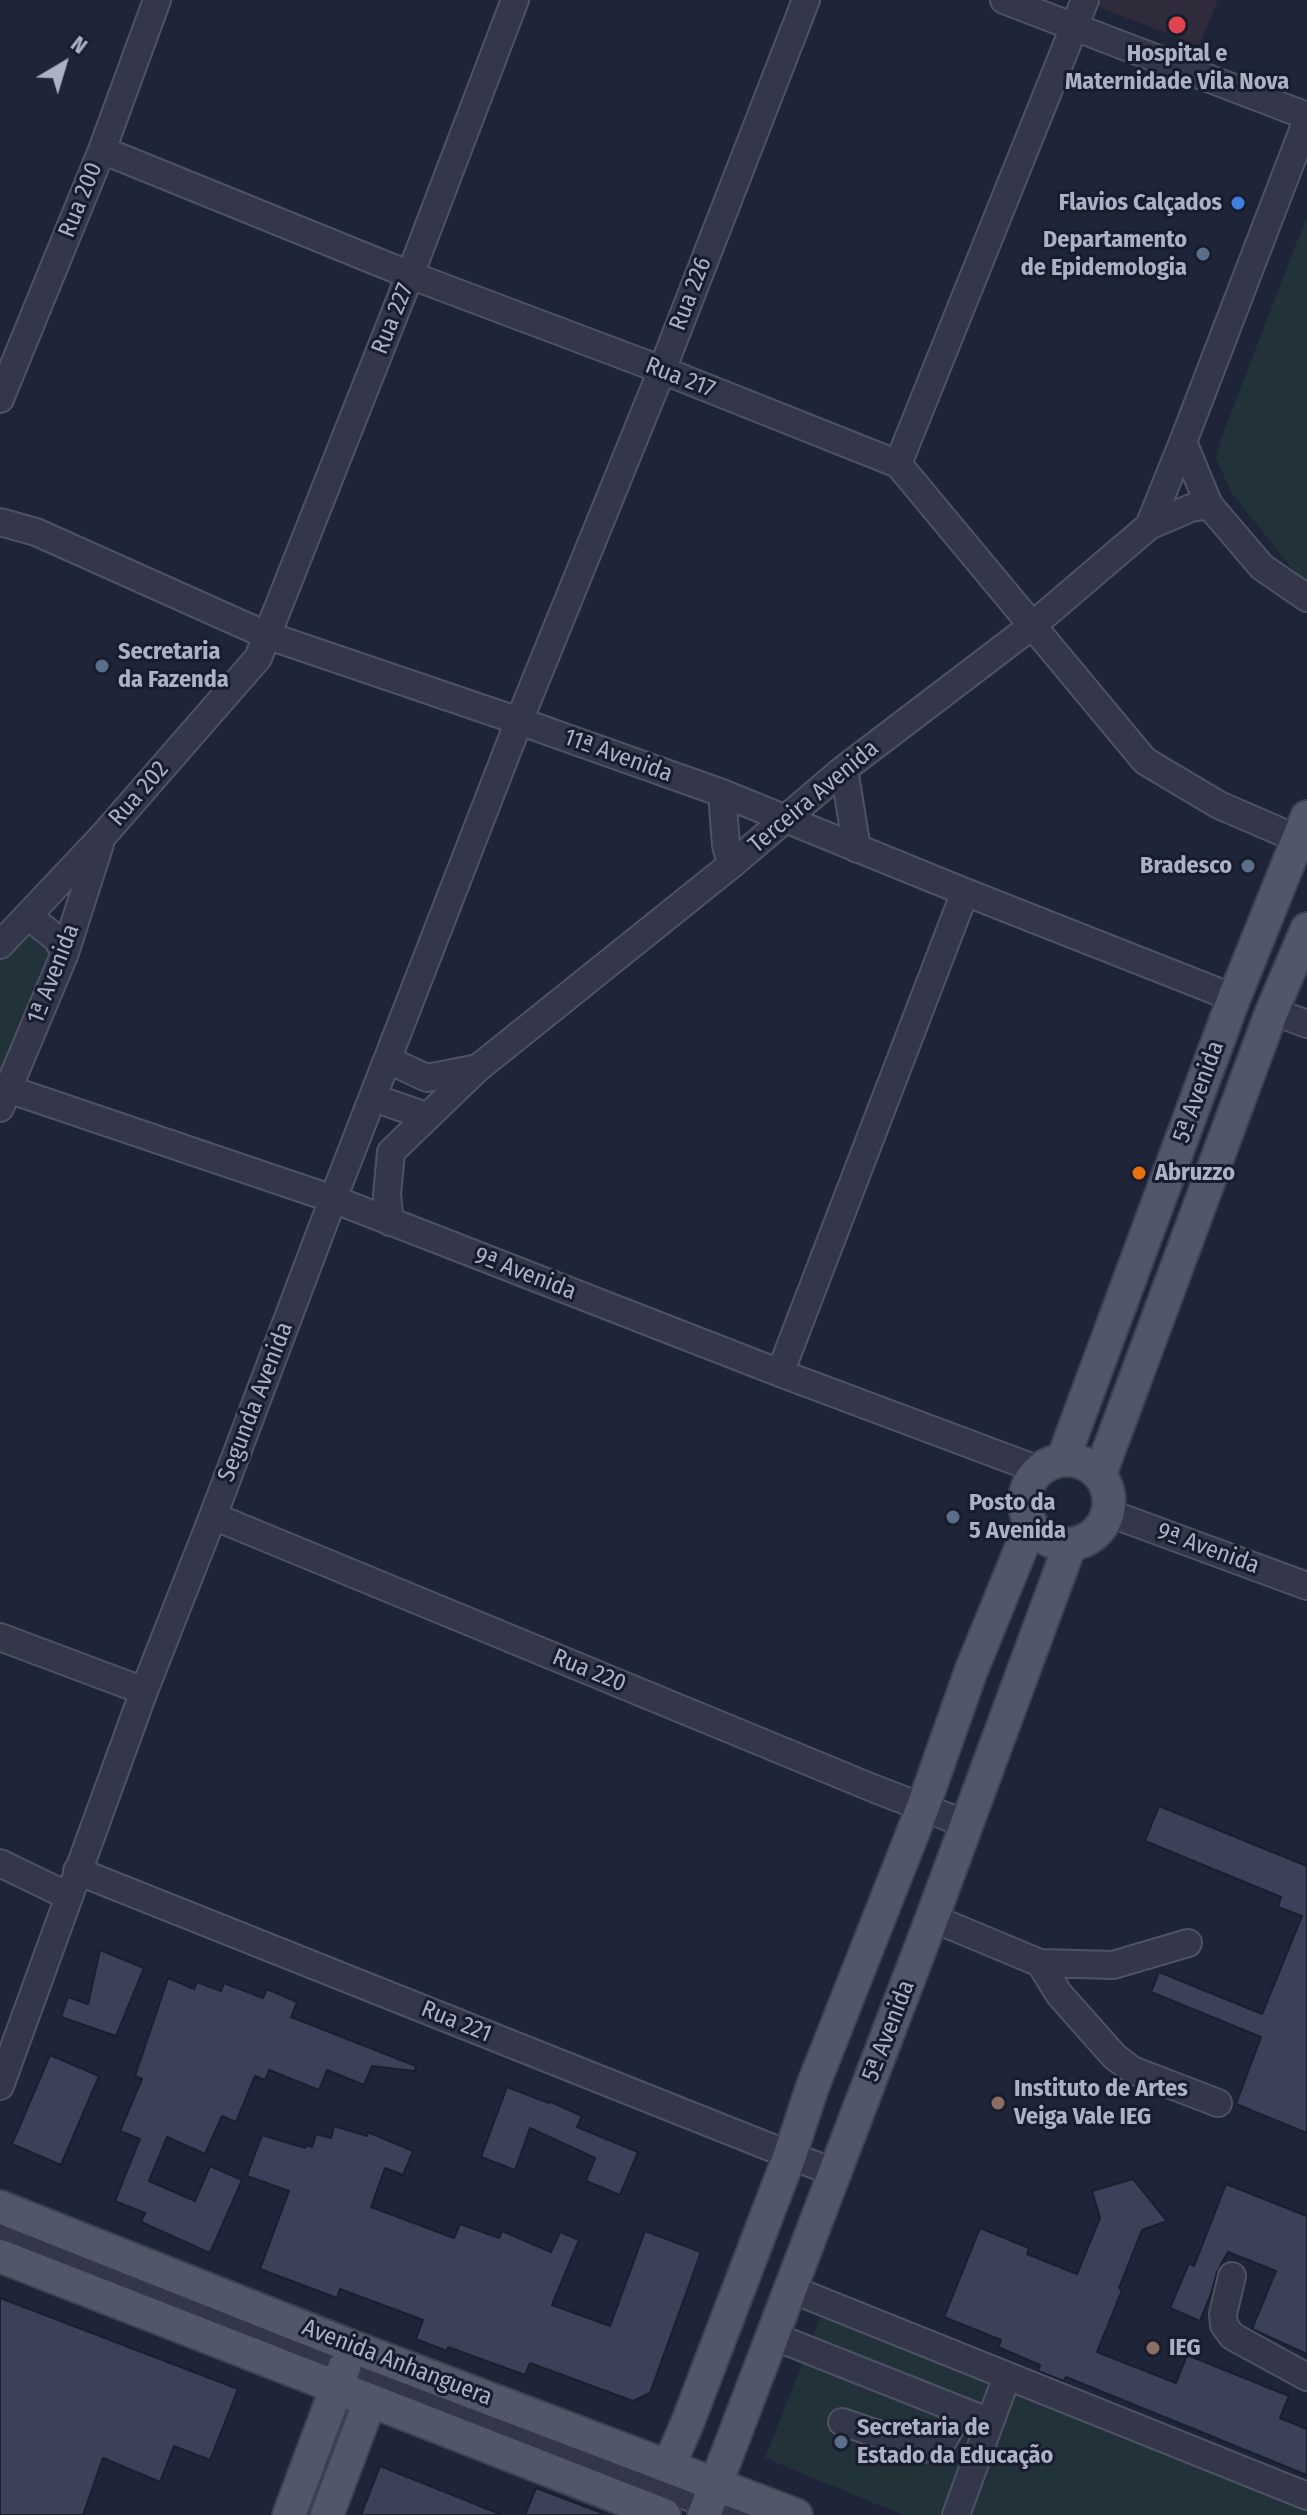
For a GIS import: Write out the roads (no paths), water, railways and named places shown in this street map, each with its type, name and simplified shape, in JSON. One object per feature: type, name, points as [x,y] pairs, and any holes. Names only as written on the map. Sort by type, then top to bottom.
[{"type":"main road","name":"5ª Avenida","points":[[1051,1464],[1234,998],[1304,833]]},
{"type":"main road","name":"5ª Avenida","points":[[1100,1474],[1272,1011],[1307,929]]},
{"type":"main road","points":[[1076,1460],[1100,1474],[1110,1499],[1109,1513],[1094,1535],[1070,1545],[1048,1540],[1031,1524],[1024,1502],[1026,1490],[1051,1464],[1076,1460]]},
{"type":"main road","name":"5ª Avenida","points":[[669,2465],[923,1807],[971,1671],[1031,1524]]},
{"type":"main road","name":"5ª Avenida","points":[[717,2505],[773,2336],[1070,1545]]},
{"type":"main road","name":"Avenida Anhanguera","points":[[0,2207],[344,2368],[370,2401],[664,2515]]},
{"type":"main road","name":"Avenida Anhanguera","points":[[0,2256],[344,2368],[669,2465],[717,2505],[796,2515]]},
{"type":"main road","points":[[289,2515],[344,2368]]},
{"type":"main road","points":[[327,2515],[370,2401]]},
{"type":"street","name":"Rua 200","points":[[0,399],[102,150],[157,0]]},
{"type":"street","name":"Rua 227","points":[[266,635],[410,275],[515,0]]},
{"type":"street","name":"Rua 226","points":[[519,721],[662,370],[806,0]]},
{"type":"street","points":[[1004,0],[1307,118]]},
{"type":"street","points":[[898,464],[1085,0]]},
{"type":"street","name":"Terceira Avenida","points":[[1149,526],[1307,118]]},
{"type":"street","name":"Rua 217","points":[[102,150],[410,275],[662,370],[898,464],[1145,761],[1219,805],[1304,833]]},
{"type":"street","points":[[1183,442],[1209,505],[1262,567],[1307,598]]},
{"type":"street","name":"Terceira Avenida","points":[[390,1222],[387,1195],[391,1152],[478,1068],[731,865],[844,769],[1033,625],[1149,526],[1191,508],[1209,505]]},
{"type":"street","name":"11ª Avenida","points":[[0,522],[36,532],[266,635],[722,793],[1234,998]]},
{"type":"street","name":"Rua 202","points":[[0,945],[102,837],[258,658],[266,635]]},
{"type":"street","name":"Segunda Avenida","points":[[0,2086],[144,1691],[519,721]]},
{"type":"street","points":[[844,769],[857,849]]},
{"type":"street","points":[[722,793],[726,845],[731,865]]},
{"type":"street","name":"1ª Avenida","points":[[4,1099],[65,953],[102,837]]},
{"type":"street","points":[[780,1373],[965,892]]},
{"type":"street","points":[[28,916],[57,939],[65,953]]},
{"type":"street","points":[[1272,1011],[1307,1024]]},
{"type":"street","name":"Terceira Avenida","points":[[388,1060],[427,1078],[478,1068]]},
{"type":"street","points":[[374,1098],[426,1116]]},
{"type":"street","name":"9ª Avenida","points":[[4,1099],[333,1199],[780,1373],[1051,1464]]},
{"type":"street","name":"9ª Avenida","points":[[1109,1513],[1307,1586]]},
{"type":"street","name":"Rua 220","points":[[213,1516],[966,1824]]},
{"type":"street","points":[[0,1637],[144,1691]]},
{"type":"street","points":[[0,1863],[68,1896]]},
{"type":"street","name":"Rua 221","points":[[77,1871],[835,2173]]},
{"type":"street","points":[[932,1918],[1040,1963],[1113,1965],[1188,1943]]},
{"type":"street","points":[[1040,1963],[1059,1994],[1114,2056],[1132,2070],[1218,2103]]},
{"type":"street","points":[[0,2234],[344,2368],[717,2505]]},
{"type":"street","points":[[1232,2276],[1223,2314],[1224,2325],[1232,2336],[1307,2377]]},
{"type":"street","points":[[791,2289],[1307,2496]]},
{"type":"street","points":[[773,2336],[990,2422]]},
{"type":"street","points":[[956,2515],[1007,2376]]},
{"type":"street","points":[[842,2422],[923,2449],[935,2446],[944,2439],[960,2411]]},
{"type":"place","name":"Hospital e Maternidade Vila Nova","points":[[1177,25]]},
{"type":"place","name":"Flavios Calçados","points":[[1238,203]]},
{"type":"place","name":"Departamento de Epidemologia","points":[[1203,254]]},
{"type":"place","name":"Secretaria da Fazenda","points":[[102,666]]},
{"type":"place","name":"Bradesco","points":[[1248,866]]},
{"type":"place","name":"Abruzzo","points":[[1139,1173]]},
{"type":"place","name":"Posto da 5 Avenida","points":[[953,1517]]},
{"type":"place","name":"Instituto de Artes Veiga Vale IEG","points":[[998,2103]]},
{"type":"place","name":"IEG","points":[[1153,2348]]},
{"type":"place","name":"Secretaria de Estado da Educação","points":[[841,2442]]}]
